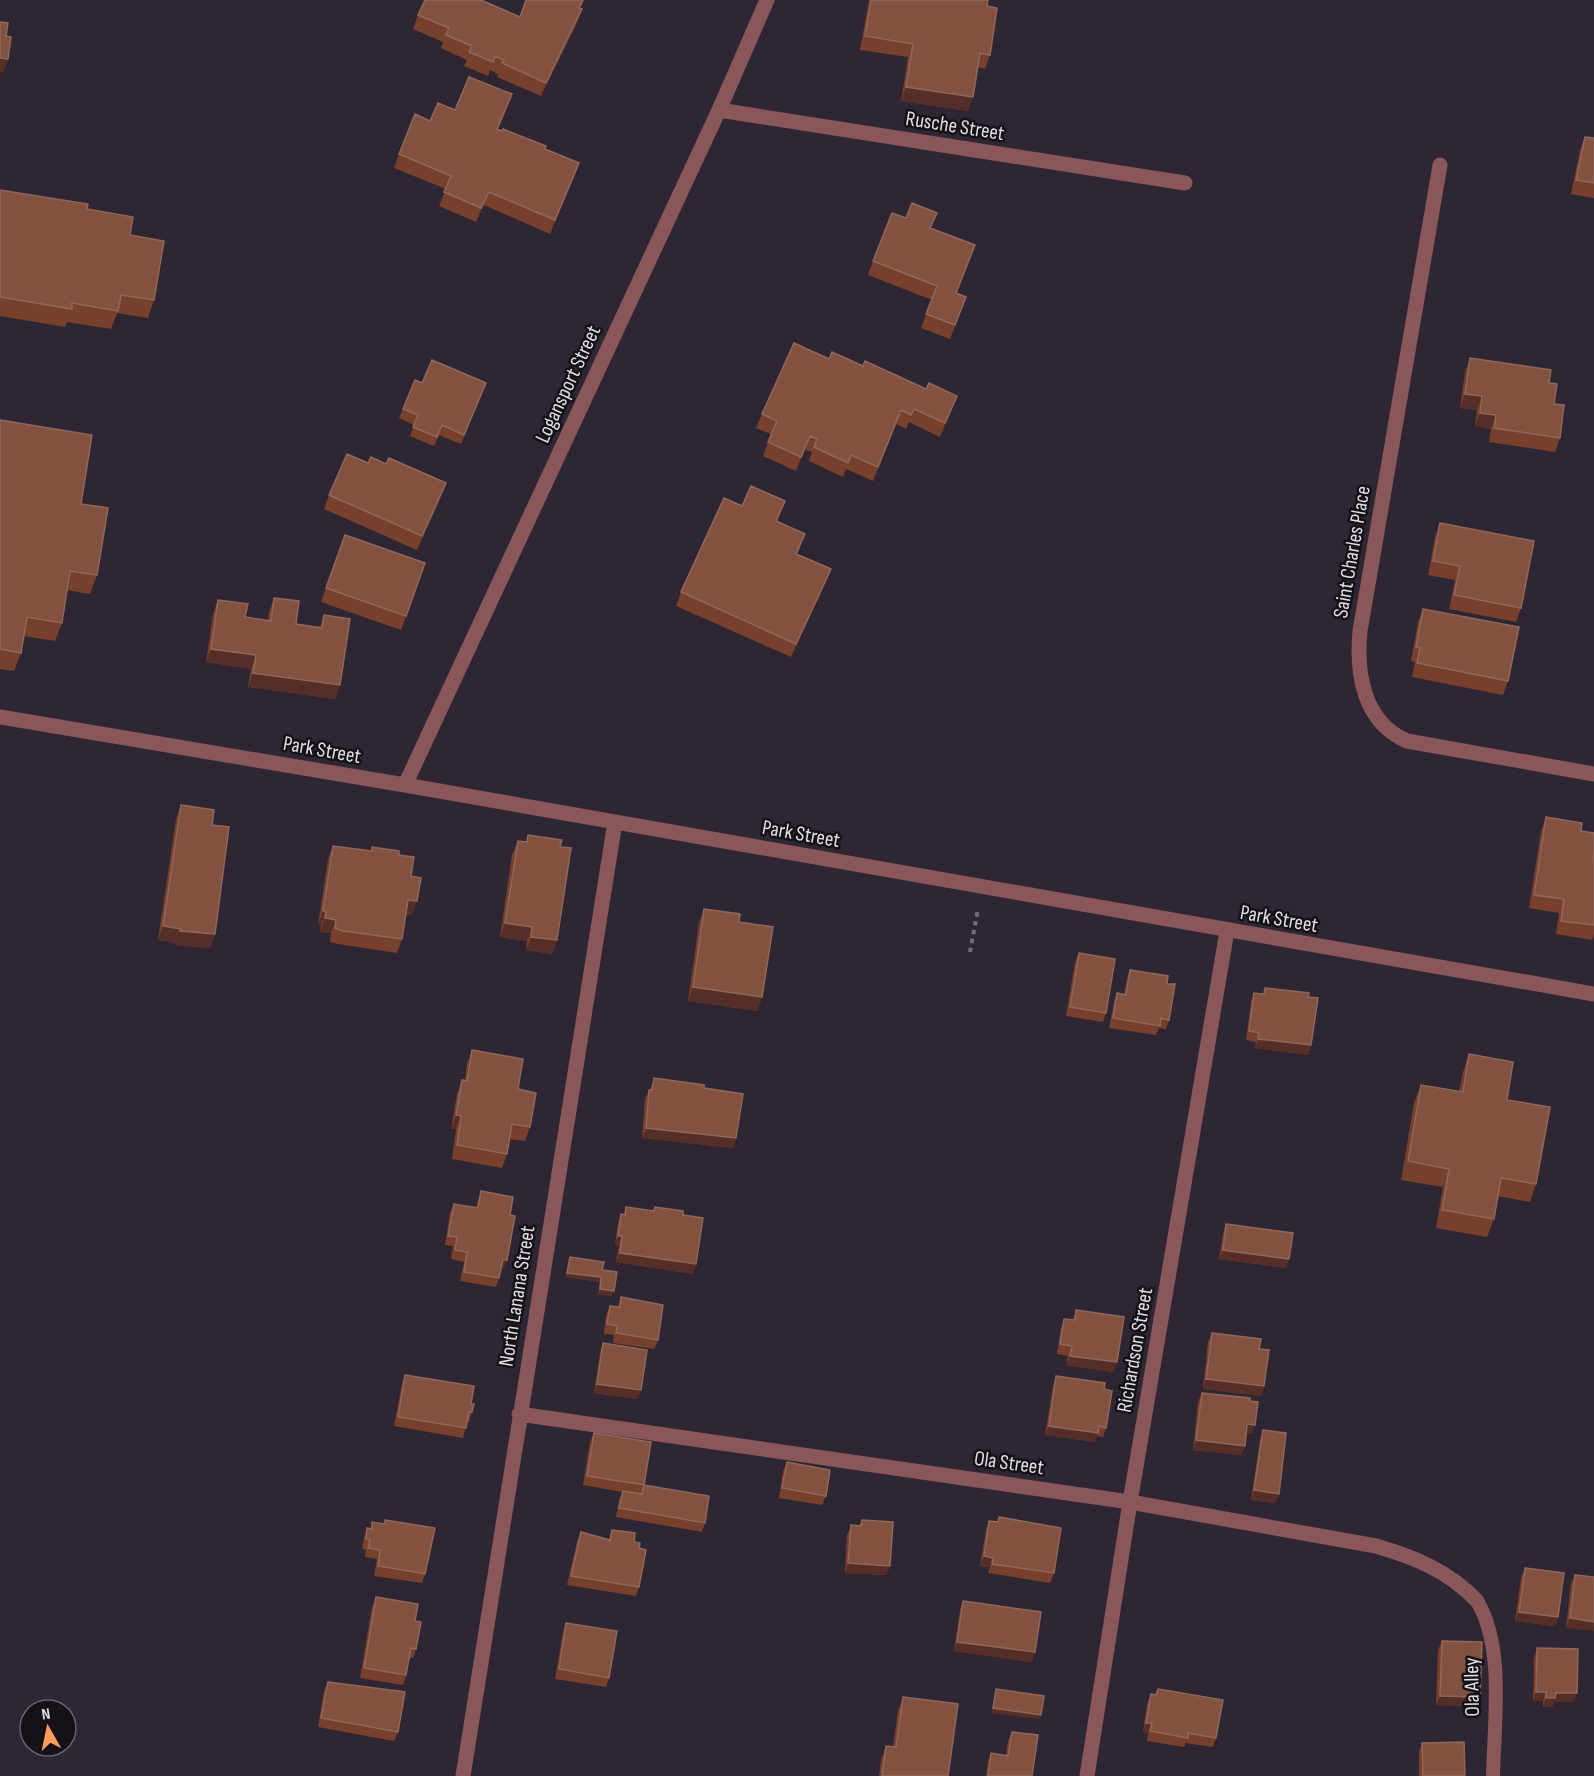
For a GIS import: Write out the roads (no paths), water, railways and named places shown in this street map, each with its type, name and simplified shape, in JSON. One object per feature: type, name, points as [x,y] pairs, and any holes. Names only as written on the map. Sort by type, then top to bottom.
[{"type":"street","name":"Logansport Street","points":[[405,785],[719,110],[767,0]]},
{"type":"street","name":"Rusche Street","points":[[719,110],[1185,183]]},
{"type":"street","name":"Saint Charles Place","points":[[1440,165],[1360,631],[1359,672],[1363,692],[1387,729],[1407,741],[1594,774]]},
{"type":"street","name":"Park Street","points":[[0,717],[405,785],[1594,994]]},
{"type":"street","name":"North Lanana Street","points":[[463,1776],[615,822]]},
{"type":"street","name":"Richardson Street","points":[[1090,1776],[1130,1502],[1227,931]]},
{"type":"street","name":"Ola Street","points":[[519,1414],[1130,1502],[1376,1546],[1409,1556],[1435,1568],[1462,1585],[1477,1601]]},
{"type":"lane","name":"Ola Alley","points":[[1477,1601],[1487,1617],[1494,1660],[1493,1776]]}]
